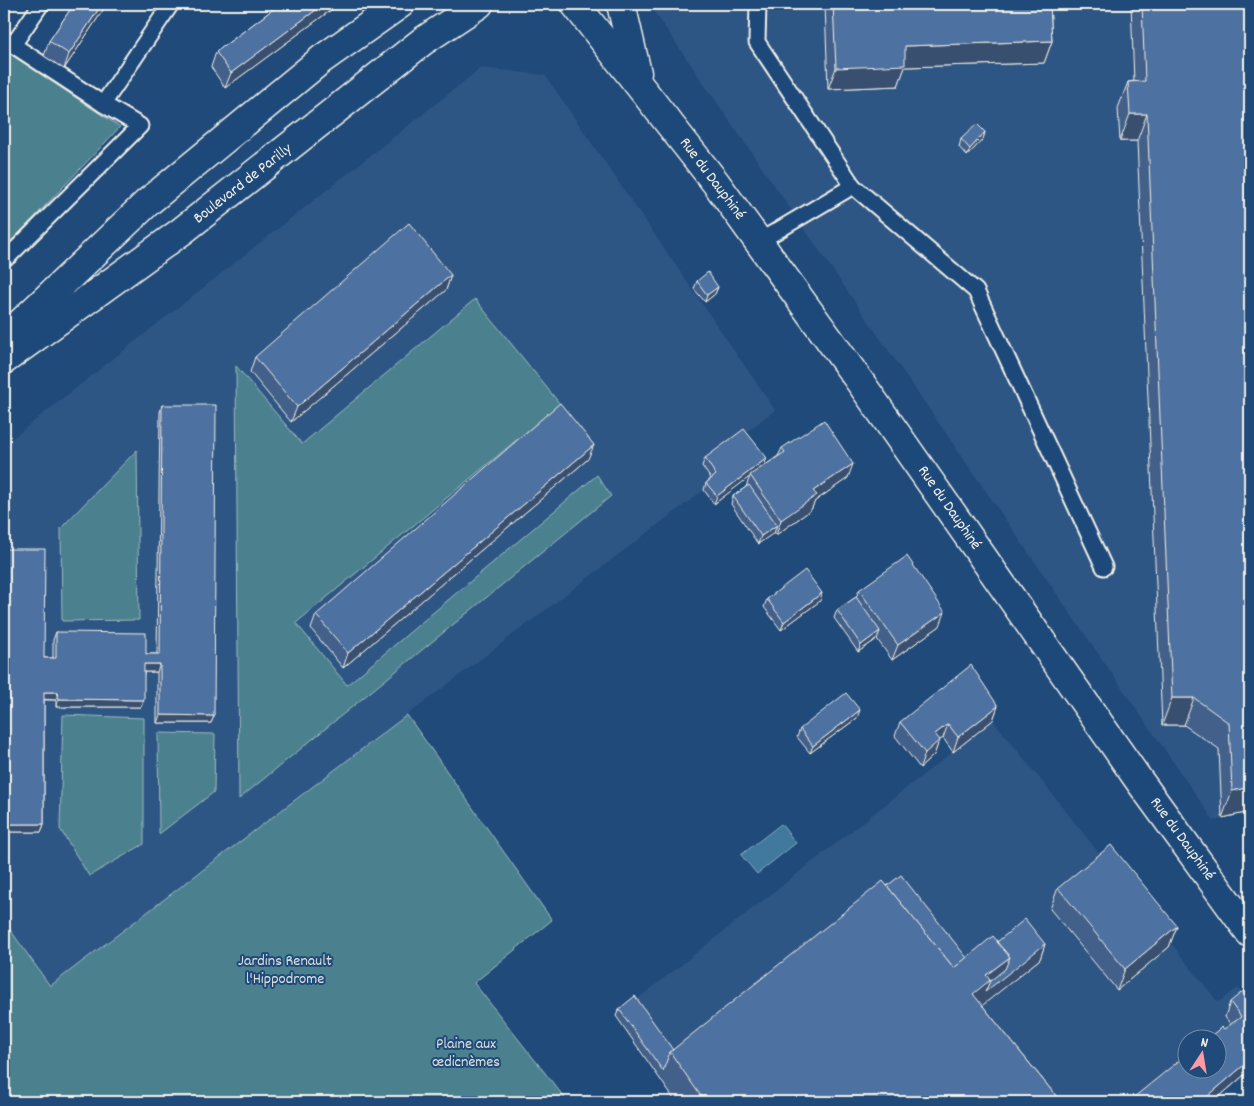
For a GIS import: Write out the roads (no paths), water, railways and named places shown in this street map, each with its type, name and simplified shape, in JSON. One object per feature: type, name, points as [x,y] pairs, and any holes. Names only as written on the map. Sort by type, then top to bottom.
[{"type":"street","points":[[4,339],[148,202],[322,59],[400,4]]},
{"type":"street","name":"Boulevard de Parilly","points":[[4,360],[182,231],[423,41],[479,4]]},
{"type":"street","name":"Rue du Dauphiné","points":[[575,4],[642,87],[863,386],[1138,779],[1250,933]]},
{"type":"street","name":"Rue du Dauphiné","points":[[621,4],[632,58],[642,87]]},
{"type":"lane","points":[[4,253],[9,256],[140,126],[9,42],[40,4]]},
{"type":"lane","points":[[103,104],[171,4]]},
{"type":"lane","points":[[758,4],[757,42],[853,186],[976,291],[1104,567]]},
{"type":"lane","points":[[758,242],[853,186]]},
{"type":"park label","name":"Jardins Renault l'Hippodrome","points":[[285,970]]},
{"type":"park label","name":"Plaine aux œdicnèmes","points":[[466,1053]]}]
